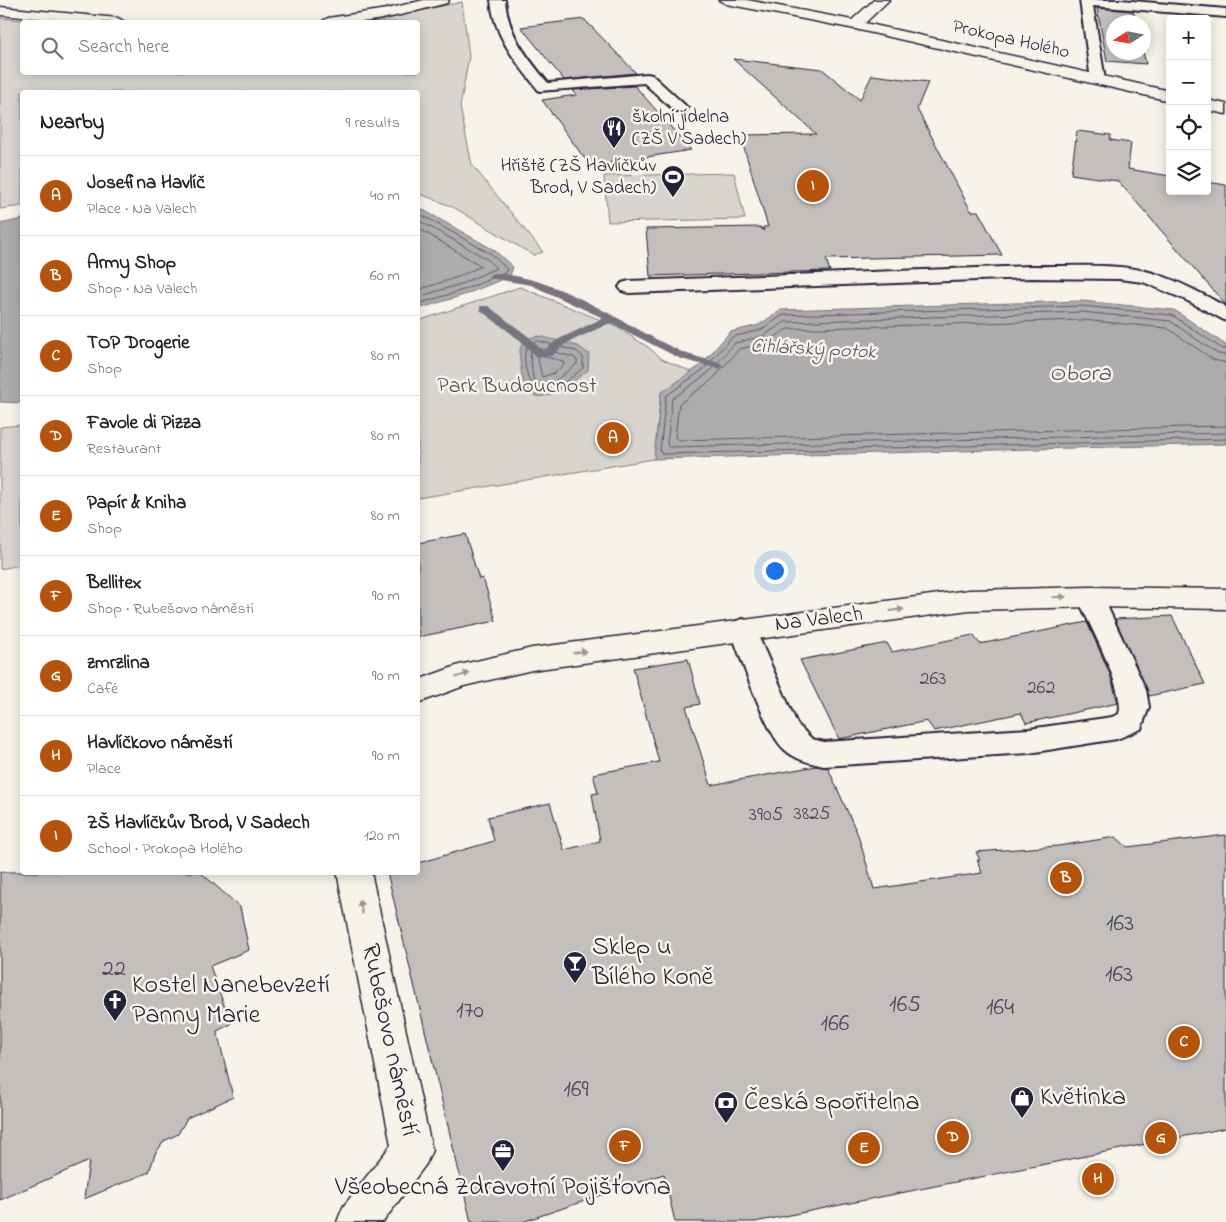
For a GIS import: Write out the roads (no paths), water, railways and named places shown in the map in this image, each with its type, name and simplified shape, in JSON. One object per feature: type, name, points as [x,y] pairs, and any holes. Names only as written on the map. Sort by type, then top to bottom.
[{"type":"street","points":[[0,6],[11,0]]},
{"type":"street","points":[[341,20],[387,13],[442,0]]},
{"type":"street","name":"Prokopa Holého","points":[[726,0],[855,25],[1166,95]]},
{"type":"street","points":[[855,25],[882,0]]},
{"type":"street","points":[[0,11],[97,20]]},
{"type":"street","points":[[1211,106],[1226,109]]},
{"type":"street","name":"Na Valech","points":[[420,691],[459,676],[497,666],[743,629],[969,600],[1090,597],[1226,598]]},
{"type":"street","name":"Rubešovo náměstí","points":[[355,875],[412,1150],[358,1222]]},
{"type":"lane","points":[[498,0],[502,28],[506,38],[544,88],[648,78],[680,108]]},
{"type":"lane","points":[[1098,80],[1086,1],[1226,13]]},
{"type":"lane","points":[[629,287],[1031,272],[1119,273],[1147,277],[1193,296],[1226,315]]},
{"type":"lane","points":[[743,629],[785,730],[794,742],[805,750],[824,754],[1029,742],[1117,728],[1131,721],[1134,707],[1132,690],[1090,597]]},
{"type":"water","points":[[420,208],[494,250],[513,267],[510,276],[464,295],[420,308]]},
{"type":"water","points":[[20,219],[20,403],[0,402],[0,224]]},
{"type":"water","name":"Obora","points":[[1082,301],[1174,310],[1226,345],[1226,444],[654,459],[661,393],[701,365],[730,332],[759,325],[781,310]]},
{"type":"water","points":[[539,336],[578,346],[589,354],[588,370],[558,391],[538,396],[530,393],[524,384],[520,349],[525,339]]},
{"type":"waterway","name":"Cihlářský potok","points":[[493,276],[535,283],[580,303],[678,354],[697,362],[719,366]]},
{"type":"waterway","points":[[484,308],[525,339],[540,355],[548,354],[561,342],[610,319]]},
{"type":"place","name":"školní jídelna (ZŠ V Sadech)","points":[[614,149]]},
{"type":"place","name":"ZŠ Havlíčkův Brod, V Sadech","points":[[813,186]]},
{"type":"place","name":"Hřiště (ZŠ Havlíčkův Brod, V Sadech)","points":[[673,198]]},
{"type":"place","name":"Josefina Havlíč","points":[[613,438]]},
{"type":"place","name":"Army Shop","points":[[1066,878]]},
{"type":"place","name":"Sklep u Bílého Koně","points":[[575,984]]},
{"type":"place","name":"Kostel Nanebevzetí Panny Marie","points":[[115,1022]]},
{"type":"place","name":"TOP Drogerie","points":[[1184,1042]]},
{"type":"place","name":"Květinka","points":[[1022,1119]]},
{"type":"place","name":"Česká spořitelna","points":[[726,1124]]},
{"type":"place","name":"Favole di Pizza","points":[[953,1137]]},
{"type":"place","name":"zmrzlina","points":[[1161,1138]]},
{"type":"place","name":"Bellitex","points":[[625,1146]]},
{"type":"place","name":"Papír & Kniha","points":[[864,1148]]},
{"type":"place","name":"Všeobecná Zdravotní Pojišťovna","points":[[503,1172]]},
{"type":"place","name":"Havlíčkovo náměstí","points":[[1098,1179]]},
{"type":"park label","name":"Park Budoucnost","points":[[517,387]]}]
